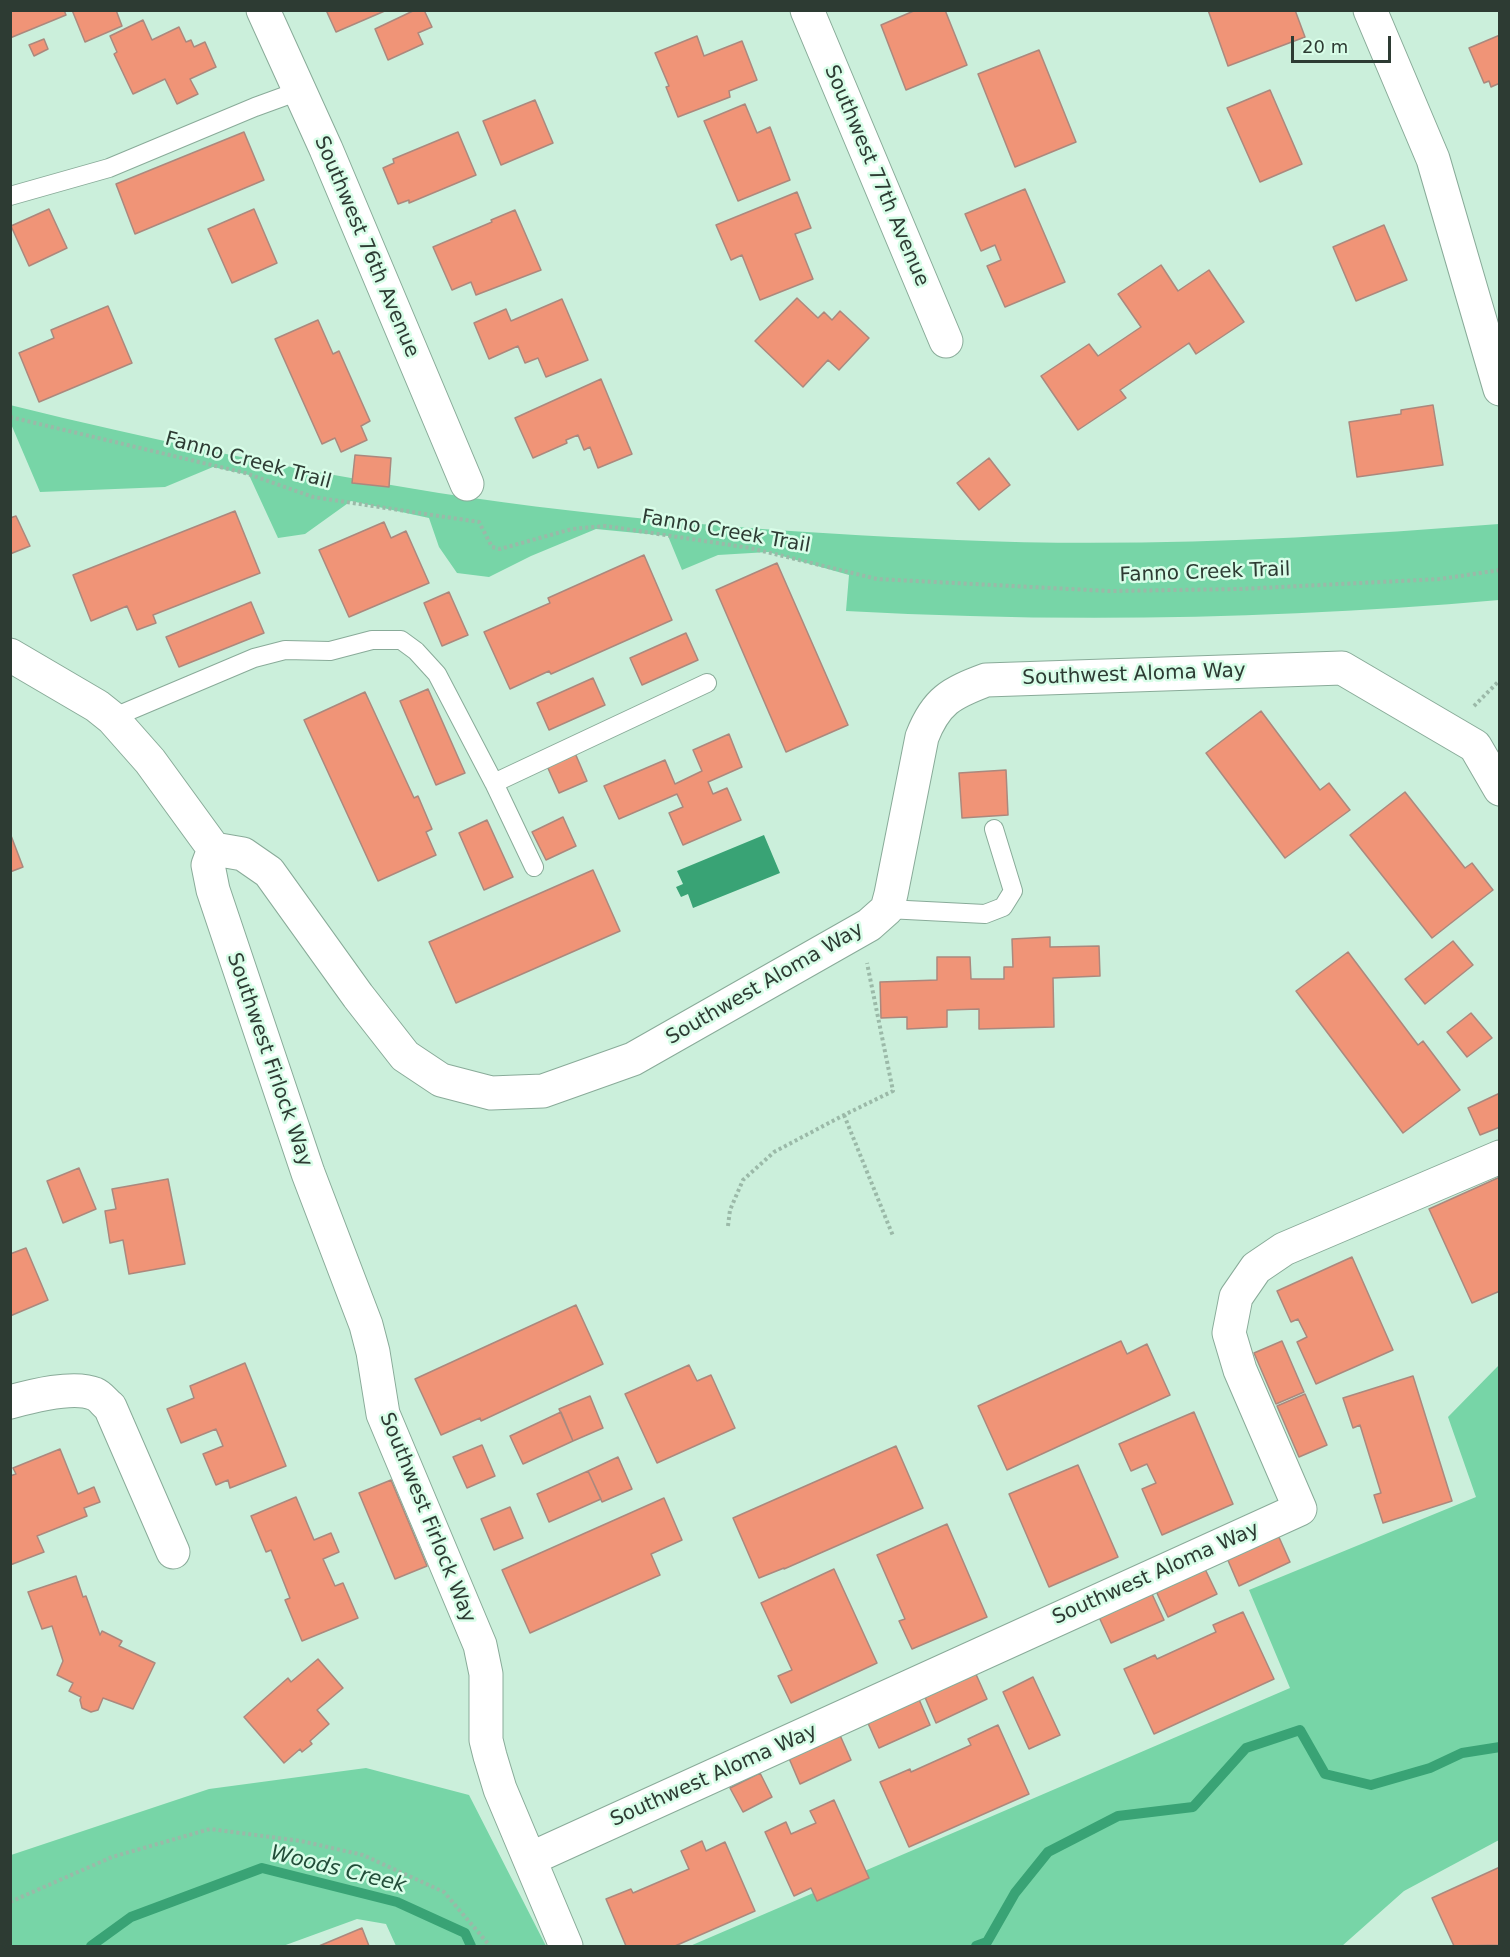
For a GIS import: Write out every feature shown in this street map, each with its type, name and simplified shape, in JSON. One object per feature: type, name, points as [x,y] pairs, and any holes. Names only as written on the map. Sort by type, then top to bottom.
[{"type":"street","name":"Southwest 76th Avenue","points":[[263,10],[326,149],[467,484]]},
{"type":"street","name":"Southwest 77th Avenue","points":[[807,10],[946,341]]},
{"type":"street","points":[[1370,10],[1433,159],[1500,389]]},
{"type":"street","points":[[10,655],[88,701],[112,718],[150,761],[214,849]]},
{"type":"street","name":"Southwest Aloma Way","points":[[214,849],[243,854],[269,872],[358,996],[405,1056],[441,1080],[491,1093],[543,1091],[633,1059],[869,925],[886,909],[891,894],[922,737],[930,717],[941,702],[951,695],[986,680],[1342,668],[1474,746],[1500,789]]},
{"type":"street","name":"Southwest Firlock Way","points":[[214,849],[208,865],[213,890],[308,1173],[366,1325],[373,1352],[382,1414],[480,1645],[486,1674],[486,1740],[500,1789],[566,1947]]},
{"type":"street","name":"Southwest Aloma Way","points":[[530,1859],[1299,1509],[1240,1370],[1229,1333],[1236,1297],[1256,1268],[1284,1249],[1500,1156]]},
{"type":"street","points":[[10,1402],[72,1391],[96,1394],[110,1407],[173,1552]]},
{"type":"lane","points":[[10,196],[109,168],[299,91]]},
{"type":"lane","points":[[112,718],[254,658],[285,650],[330,651],[372,640],[401,640],[416,651],[437,674],[494,783],[534,867]]},
{"type":"lane","points":[[494,783],[707,683]]},
{"type":"lane","points":[[886,909],[985,914],[1003,907],[1013,891],[994,829]]},
{"type":"path","name":"Fanno Creek Trail","points":[[10,417],[245,473],[313,497],[479,522],[492,547],[501,549],[572,529],[606,526],[750,548],[876,579],[1109,591],[1240,589],[1440,579],[1500,570]]},
{"type":"path","points":[[728,1226],[730,1210],[743,1180],[774,1152],[844,1114],[893,1091],[861,930]]},
{"type":"path","points":[[844,1114],[893,1236]]},
{"type":"path","points":[[10,1902],[112,1857],[210,1830],[301,1841],[363,1855],[444,1892],[490,1947]]},
{"type":"shaded area","points":[[10,405],[224,454],[439,493],[568,510],[762,529],[957,540],[1093,543],[1364,534],[1499,524],[1499,600],[1336,611],[1173,617],[1009,617],[846,611],[849,575],[768,552],[718,555],[682,570],[668,536],[596,529],[531,556],[489,577],[457,573],[439,547],[429,518],[351,501],[305,534],[278,538],[249,475],[213,467],[165,487],[40,492],[11,424]]},
{"type":"shaded area","points":[[764,835],[780,873],[693,908],[688,894],[681,897],[676,887],[683,884],[677,871]]},
{"type":"shaded area","points":[[1499,1365],[1499,1840],[1404,1891],[1342,1946],[690,1946],[1290,1688],[1249,1590],[1476,1497],[1448,1417]]},
{"type":"shaded area","points":[[366,1768],[469,1795],[546,1946],[396,1946],[386,1924],[357,1919],[283,1946],[11,1946],[11,1855],[209,1789]]},
{"type":"building","points":[[10,10],[64,10],[66,15],[10,38]]},
{"type":"building","points":[[72,10],[116,10],[122,26],[85,42]]},
{"type":"building","points":[[326,10],[387,10],[336,32]]},
{"type":"building","points":[[415,10],[424,10],[432,27],[418,33],[423,44],[388,60],[375,29]]},
{"type":"building","points":[[916,10],[945,10],[967,65],[906,90],[881,25]]},
{"type":"building","points":[[1208,10],[1295,10],[1305,37],[1228,66]]},
{"type":"building","points":[[143,20],[152,40],[179,27],[186,42],[191,40],[194,47],[205,42],[216,67],[190,79],[198,94],[177,104],[165,79],[133,94],[114,54],[117,52],[110,36]]},
{"type":"building","points":[[1500,35],[1500,83],[1491,87],[1489,81],[1484,83],[1469,48]]},
{"type":"building","points":[[697,36],[704,56],[742,41],[757,80],[729,91],[730,97],[678,117],[666,87],[669,86],[655,53]]},
{"type":"building","points":[[44,39],[48,49],[34,56],[29,45]]},
{"type":"building","points":[[1039,50],[1076,142],[1015,167],[978,74]]},
{"type":"building","points":[[1270,90],[1302,164],[1260,182],[1227,108]]},
{"type":"building","points":[[535,100],[553,143],[501,165],[483,121]]},
{"type":"building","points":[[745,104],[757,133],[770,127],[790,180],[738,201],[704,121]]},
{"type":"building","points":[[244,132],[264,180],[135,234],[116,184]]},
{"type":"building","points":[[458,132],[476,175],[409,203],[409,200],[398,204],[383,168],[394,163],[393,159]]},
{"type":"building","points":[[1025,189],[1065,282],[1005,307],[987,266],[1001,260],[995,245],[981,251],[965,214]]},
{"type":"building","points":[[797,192],[811,228],[795,234],[813,279],[760,300],[742,255],[731,260],[716,225]]},
{"type":"building","points":[[49,209],[67,248],[29,266],[11,226]]},
{"type":"building","points":[[254,209],[277,263],[232,283],[208,229]]},
{"type":"building","points":[[515,210],[541,270],[476,295],[471,282],[452,290],[433,247]]},
{"type":"building","points":[[1384,225],[1407,280],[1356,301],[1333,247]]},
{"type":"building","points":[[1161,265],[1178,291],[1209,270],[1244,322],[1196,354],[1189,343],[1120,390],[1126,398],[1078,430],[1041,376],[1089,344],[1098,356],[1141,327],[1118,294]]},
{"type":"building","points":[[797,298],[818,318],[824,312],[832,320],[840,311],[869,338],[839,370],[828,360],[803,387],[755,341]]},
{"type":"building","points":[[562,299],[588,360],[546,377],[538,358],[525,363],[518,346],[489,359],[474,323],[506,309],[511,321]]},
{"type":"building","points":[[108,306],[132,363],[39,402],[19,353],[54,338],[51,330]]},
{"type":"building","points":[[318,320],[333,354],[339,351],[370,421],[361,426],[367,440],[341,452],[335,438],[322,444],[275,339]]},
{"type":"building","points":[[601,379],[632,454],[598,468],[590,447],[584,450],[578,435],[566,440],[567,443],[533,458],[515,418]]},
{"type":"building","points":[[1433,405],[1443,465],[1357,477],[1349,422],[1401,414],[1401,410]]},
{"type":"building","points":[[355,455],[391,458],[389,487],[352,483]]},
{"type":"building","points":[[989,458],[1010,485],[979,510],[957,483]]},
{"type":"building","points":[[235,511],[260,573],[153,615],[156,623],[137,630],[127,606],[91,621],[73,575]]},
{"type":"building","points":[[16,516],[30,546],[10,554],[10,518]]},
{"type":"building","points":[[384,522],[391,538],[406,531],[429,583],[349,617],[319,550]]},
{"type":"building","points":[[644,555],[672,620],[551,674],[549,671],[510,689],[484,632],[550,603],[548,598]]},
{"type":"building","points":[[777,563],[848,725],[786,752],[716,590]]},
{"type":"building","points":[[449,592],[468,635],[442,646],[424,603]]},
{"type":"building","points":[[251,602],[264,633],[179,667],[166,637]]},
{"type":"building","points":[[686,633],[698,660],[642,685],[630,658]]},
{"type":"building","points":[[593,678],[605,705],[549,730],[537,703]]},
{"type":"building","points":[[428,689],[465,773],[436,785],[400,701]]},
{"type":"building","points":[[365,692],[414,798],[418,796],[432,829],[426,832],[436,855],[378,881],[304,720]]},
{"type":"building","points":[[1261,711],[1320,790],[1329,783],[1350,810],[1285,858],[1206,753]]},
{"type":"building","points":[[729,734],[742,767],[708,782],[713,794],[727,788],[741,820],[683,845],[669,813],[683,807],[677,794],[619,819],[604,786],[665,760],[675,784],[702,771],[693,750]]},
{"type":"building","points":[[575,753],[587,781],[559,793],[547,766]]},
{"type":"building","points":[[1006,770],[1008,815],[962,818],[959,773]]},
{"type":"building","points":[[1405,792],[1465,868],[1472,863],[1493,890],[1432,938],[1350,835]]},
{"type":"building","points":[[563,817],[576,846],[546,860],[532,832]]},
{"type":"building","points":[[487,820],[513,877],[484,890],[459,833]]},
{"type":"building","points":[[10,833],[23,867],[10,872]]},
{"type":"building","points":[[593,870],[620,931],[456,1003],[429,942]]},
{"type":"building","points":[[1050,937],[1050,947],[1099,946],[1100,976],[1053,978],[1054,1027],[979,1029],[979,1009],[947,1010],[947,1027],[907,1029],[907,1017],[881,1018],[880,982],[937,980],[937,957],[970,957],[971,979],[1004,979],[1004,967],[1013,967],[1012,939]]},
{"type":"building","points":[[1453,941],[1473,965],[1425,1004],[1405,979]]},
{"type":"building","points":[[1348,952],[1418,1045],[1423,1041],[1460,1090],[1403,1133],[1296,991]]},
{"type":"building","points":[[1471,1013],[1492,1038],[1467,1057],[1447,1032]]},
{"type":"building","points":[[1500,1093],[1500,1127],[1480,1135],[1468,1108]]},
{"type":"building","points":[[79,1168],[96,1209],[63,1223],[47,1181]]},
{"type":"building","points":[[1500,1177],[1500,1291],[1472,1303],[1429,1209]]},
{"type":"building","points":[[168,1179],[185,1264],[129,1274],[123,1240],[110,1243],[105,1211],[116,1209],[112,1189]]},
{"type":"building","points":[[26,1248],[48,1300],[10,1316],[10,1254]]},
{"type":"building","points":[[1352,1257],[1393,1350],[1316,1384],[1297,1342],[1307,1337],[1298,1319],[1291,1322],[1277,1291]]},
{"type":"building","points":[[576,1305],[603,1364],[481,1421],[480,1418],[441,1435],[415,1379]]},
{"type":"building","points":[[1121,1341],[1127,1354],[1147,1344],[1170,1395],[1007,1470],[978,1406]]},
{"type":"building","points":[[1282,1341],[1304,1392],[1276,1404],[1254,1353]]},
{"type":"building","points":[[245,1363],[286,1466],[230,1488],[228,1480],[216,1485],[203,1454],[223,1446],[216,1429],[181,1443],[167,1409],[194,1398],[190,1386]]},
{"type":"building","points":[[689,1365],[697,1381],[711,1375],[735,1428],[657,1463],[625,1394]]},
{"type":"building","points":[[1413,1376],[1452,1501],[1383,1523],[1374,1495],[1381,1493],[1360,1425],[1353,1428],[1343,1398]]},
{"type":"building","points":[[1305,1394],[1327,1445],[1299,1457],[1277,1406]]},
{"type":"building","points":[[590,1396],[603,1428],[573,1441],[559,1409]]},
{"type":"building","points":[[561,1412],[573,1441],[523,1464],[510,1436]]},
{"type":"building","points":[[1194,1412],[1233,1504],[1162,1535],[1142,1489],[1156,1483],[1147,1464],[1131,1471],[1119,1444]]},
{"type":"building","points":[[482,1445],[495,1476],[467,1488],[453,1457]]},
{"type":"building","points":[[896,1446],[923,1508],[759,1578],[733,1518]]},
{"type":"building","points":[[60,1449],[78,1494],[94,1487],[100,1502],[84,1508],[87,1516],[37,1536],[44,1552],[10,1565],[10,1476],[16,1474],[13,1468]]},
{"type":"building","points":[[618,1457],[632,1489],[602,1502],[588,1471]]},
{"type":"building","points":[[1078,1465],[1118,1557],[1049,1587],[1009,1494]]},
{"type":"building","points":[[588,1471],[601,1499],[549,1522],[537,1494]]},
{"type":"building","points":[[391,1480],[427,1566],[395,1579],[359,1493]]},
{"type":"building","points":[[296,1497],[314,1540],[331,1533],[339,1552],[323,1559],[335,1586],[343,1583],[358,1618],[302,1641],[285,1600],[290,1598],[271,1550],[266,1552],[251,1516]]},
{"type":"building","points":[[664,1498],[682,1540],[651,1554],[660,1575],[530,1633],[502,1570]]},
{"type":"building","points":[[510,1507],[523,1538],[494,1550],[481,1519]]},
{"type":"building","points":[[947,1524],[987,1617],[912,1649],[899,1621],[905,1619],[877,1555]]},
{"type":"building","points":[[1278,1535],[1290,1562],[1239,1586],[1227,1558]]},
{"type":"building","points":[[834,1569],[877,1663],[791,1703],[778,1676],[792,1670],[761,1603]]},
{"type":"building","points":[[1205,1569],[1217,1594],[1168,1617],[1156,1591]]},
{"type":"building","points":[[76,1576],[100,1635],[102,1631],[122,1641],[119,1646],[155,1663],[133,1709],[103,1698],[98,1710],[91,1712],[82,1708],[81,1697],[69,1691],[73,1683],[57,1675],[63,1661],[52,1626],[42,1629],[28,1592]]},
{"type":"building","points":[[1152,1594],[1164,1620],[1111,1643],[1099,1617]]},
{"type":"building","points":[[1243,1612],[1274,1679],[1154,1734],[1124,1669],[1155,1655],[1157,1659],[1216,1632],[1213,1625]]},
{"type":"building","points":[[318,1659],[343,1688],[317,1710],[329,1724],[310,1741],[312,1744],[302,1752],[300,1749],[284,1763],[244,1717],[288,1678],[291,1682]]},
{"type":"building","points":[[975,1672],[987,1699],[936,1723],[924,1695]]},
{"type":"building","points":[[1033,1677],[1060,1735],[1029,1749],[1003,1692]]},
{"type":"building","points":[[918,1697],[930,1725],[879,1748],[867,1721]]},
{"type":"building","points":[[998,1725],[1029,1794],[909,1847],[880,1782],[910,1769],[911,1772],[971,1745],[968,1739]]},
{"type":"building","points":[[839,1733],[851,1760],[800,1784],[788,1756]]},
{"type":"building","points":[[760,1773],[772,1797],[743,1812],[730,1788]]},
{"type":"building","points":[[834,1800],[869,1878],[817,1901],[811,1888],[794,1896],[765,1832],[786,1822],[791,1834],[816,1823],[810,1811]]},
{"type":"building","points":[[702,1841],[706,1851],[725,1842],[755,1911],[675,1946],[626,1946],[606,1899],[631,1889],[633,1893],[689,1869],[681,1851]]},
{"type":"building","points":[[1500,1867],[1500,1945],[1454,1946],[1432,1898]]},
{"type":"building","points":[[362,1928],[369,1946],[319,1946]]},
{"type":"waterway","name":"Woods Creek","points":[[976,1946],[987,1942],[1015,1893],[1048,1852],[1118,1816],[1193,1807],[1246,1748],[1300,1730],[1325,1774],[1371,1785],[1430,1768],[1462,1753],[1500,1747]]},
{"type":"waterway","name":"Woods Creek","points":[[91,1946],[131,1917],[262,1868],[397,1902],[465,1933],[471,1946]]}]
